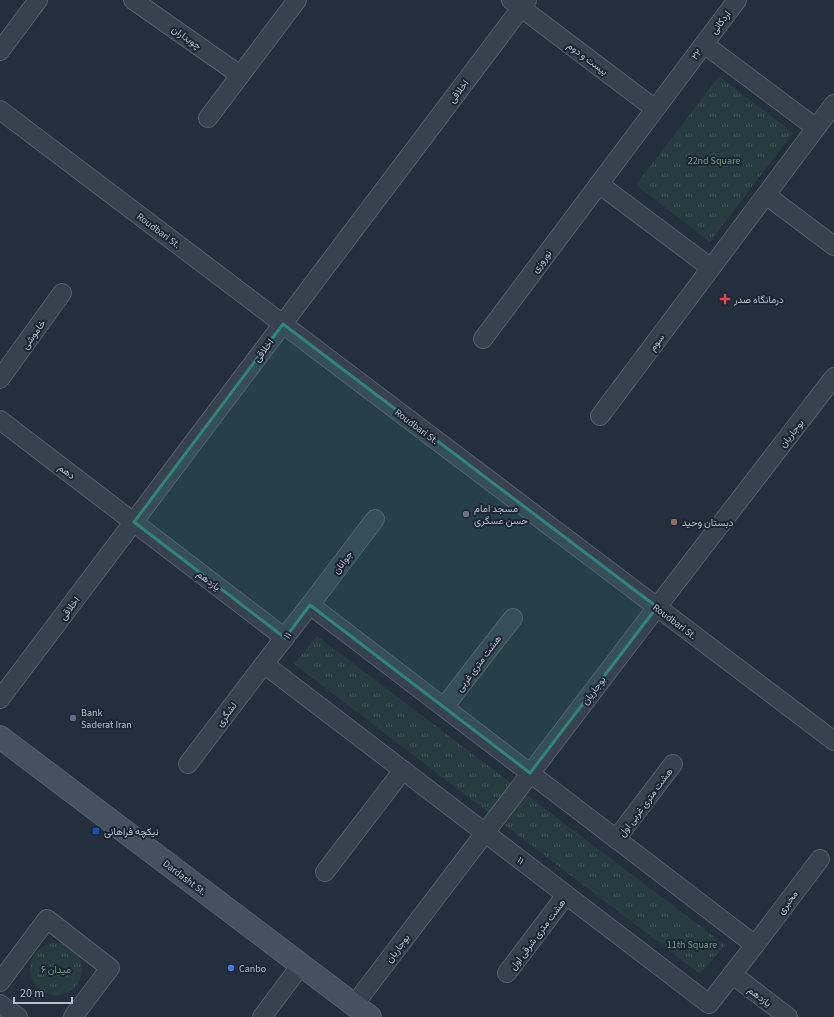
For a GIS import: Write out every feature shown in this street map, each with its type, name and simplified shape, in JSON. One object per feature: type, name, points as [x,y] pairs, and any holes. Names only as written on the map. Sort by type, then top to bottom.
[{"type":"main road","name":"Dardasht St.","points":[[0,737],[362,1011]]},
{"type":"street","points":[[0,51],[38,0]]},
{"type":"street","name":"چوبداران","points":[[133,0],[240,75]]},
{"type":"street","points":[[208,118],[297,0]]},
{"type":"street","name":"اردکانی","points":[[704,44],[737,0]]},
{"type":"street","name":"بیست و دوم","points":[[520,3],[655,109]]},
{"type":"street","name":"اخلاقی","points":[[0,699],[283,324],[520,3]]},
{"type":"street","name":"۲۲","points":[[599,184],[704,44],[816,128]]},
{"type":"street","points":[[599,184],[711,268],[834,104]]},
{"type":"street","name":"Roudbari St.","points":[[0,110],[834,741]]},
{"type":"street","name":"نوروزی","points":[[483,339],[599,184]]},
{"type":"street","points":[[766,195],[834,246]]},
{"type":"street","name":"سوم","points":[[600,416],[711,268]]},
{"type":"street","name":"خاموشی","points":[[1,376],[62,293]]},
{"type":"street","name":"بوجاریان","points":[[362,1011],[485,833],[834,377]]},
{"type":"street","name":"دهم","points":[[0,420],[134,522]]},
{"type":"street","name":"جوانان","points":[[310,604],[375,519]]},
{"type":"street","name":"یازدهم","points":[[134,522],[285,638]]},
{"type":"street","points":[[310,604],[755,945]]},
{"type":"street","name":"۱۱","points":[[310,604],[264,664],[566,895],[704,1011],[755,945]]},
{"type":"street","name":"هشت متری غربی","points":[[444,708],[512,618]]},
{"type":"street","name":"لشگری","points":[[188,764],[264,664]]},
{"type":"street","name":"هشت متری غربی اول","points":[[616,839],[674,764]]},
{"type":"street","points":[[325,872],[403,770]]},
{"type":"street","name":"مخبری","points":[[755,945],[820,859]]},
{"type":"street","name":"هشت متری شرقی اول","points":[[507,973],[566,895]]},
{"type":"street","points":[[0,982],[47,919],[110,968],[73,1017]]},
{"type":"street","points":[[262,1017],[301,965]]},
{"type":"street","name":"یازدهم","points":[[732,974],[788,1017]]},
{"type":"street","points":[[0,1004],[18,1017]]},
{"type":"highlighted area","points":[[283,324],[657,607],[530,773],[310,605],[285,638],[134,522]]},
{"type":"green space","name":"22nd Square","points":[[719,76],[793,133],[710,242],[636,185]]},
{"type":"green space","name":"11th Square","points":[[317,636],[725,945],[700,974],[294,664]]},
{"type":"green space","name":"میدان ۶","points":[[51,943],[61,943],[70,947],[78,955],[82,964],[82,974],[78,983],[70,991],[61,995],[51,995],[42,991],[34,983],[30,974],[30,964],[34,955],[42,947]]},
{"type":"place","name":"درمانگاه صدر","points":[[725,299]]},
{"type":"place","name":"مسجد امام حسن عسگری","points":[[466,514]]},
{"type":"place","name":"دبستان وحید","points":[[674,522]]},
{"type":"place","name":"Bank Saderat Iran","points":[[73,718]]},
{"type":"place","name":"نیکچه فراهانی","points":[[96,831]]},
{"type":"place","name":"Canbo","points":[[231,968]]}]
